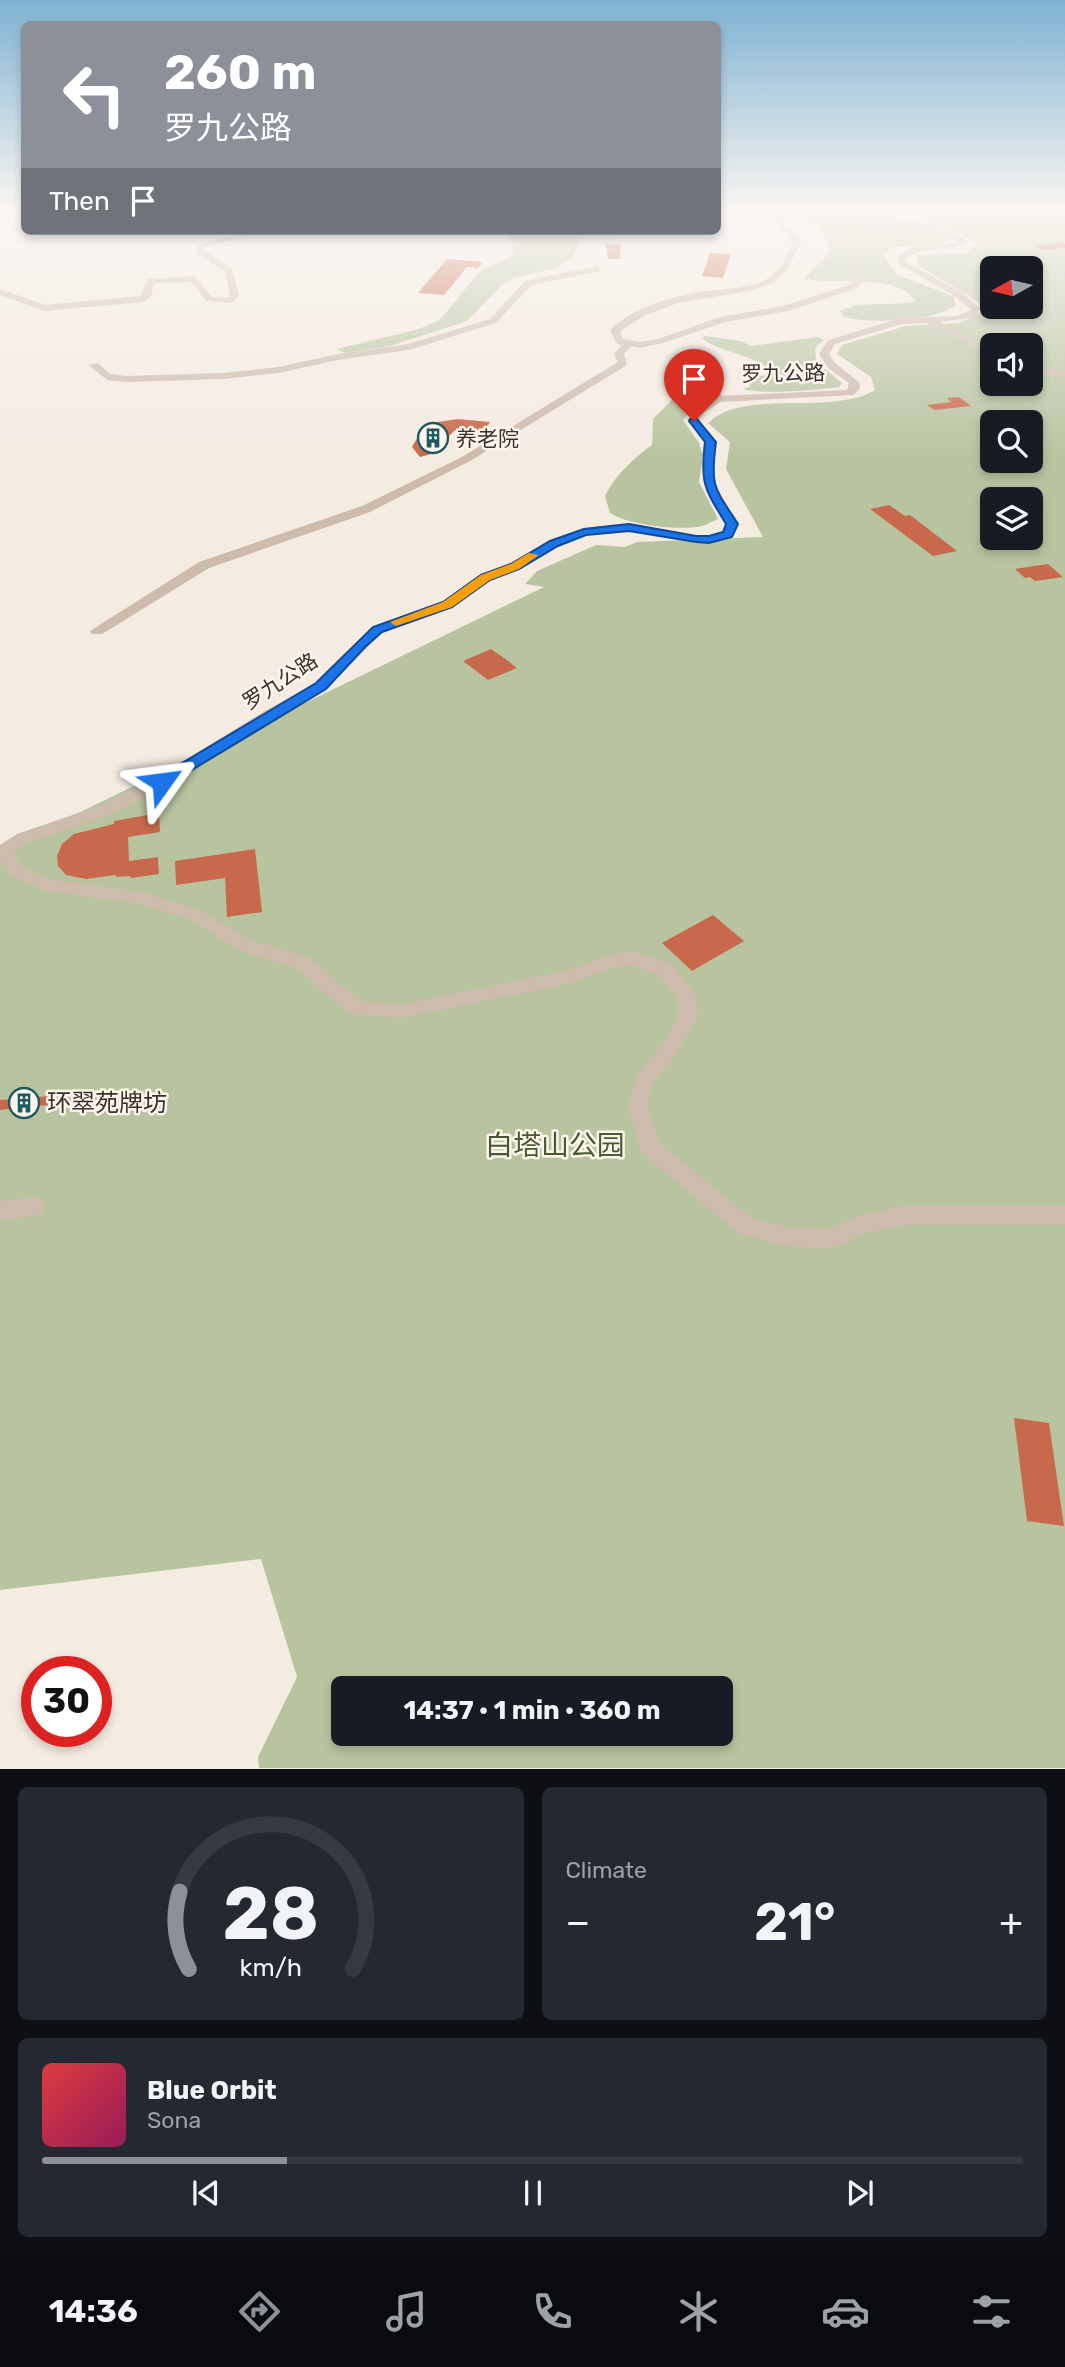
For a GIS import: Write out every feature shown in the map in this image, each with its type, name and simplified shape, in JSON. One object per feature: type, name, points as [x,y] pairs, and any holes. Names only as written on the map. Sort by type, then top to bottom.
[{"type":"street","points":[[0,292],[44,309],[143,299],[147,297],[148,292]]},
{"type":"street","points":[[203,292],[209,299],[230,301],[233,292]]},
{"type":"street","points":[[94,365],[107,377],[127,379],[223,376],[278,370],[338,357],[409,347],[493,321],[520,292]]},
{"type":"street","points":[[97,631],[204,565],[366,509],[466,459],[623,363],[619,354],[628,344],[619,341],[615,330],[622,324],[670,303],[726,292]]},
{"type":"street","name":"罗九公路","points":[[628,344],[660,341],[723,319],[785,309],[838,292]]},
{"type":"street","name":"罗九公路","points":[[2,852],[23,838],[105,810],[162,782],[321,686],[360,644],[377,630],[447,605],[486,577],[515,566],[554,543],[584,532],[629,527],[709,540],[728,534],[732,524],[709,487],[707,472],[710,442],[694,421],[700,411],[718,399],[734,397],[830,396],[850,393],[855,388],[854,382],[832,366],[824,354],[831,342],[901,321],[957,319],[973,314],[976,310],[957,292]]},
{"type":"street","points":[[928,320],[980,347]]},
{"type":"street","points":[[1043,370],[1065,374]]},
{"type":"street","points":[[2,852],[18,872],[36,881],[142,898],[192,914],[245,945],[303,963],[355,1008],[402,1011],[572,976],[612,961],[633,958],[664,969],[686,995],[688,1017],[670,1048],[646,1078],[637,1105],[644,1127],[651,1148],[746,1226],[785,1236],[830,1239],[861,1225],[906,1215],[1065,1215]]},
{"type":"street","points":[[0,1211],[35,1207]]},
{"type":"green space","points":[[463,292],[496,292],[467,321],[390,346],[345,353],[337,349],[419,329],[440,320]]},
{"type":"green space","points":[[906,292],[941,292],[953,296],[956,305],[933,315],[902,320],[856,319],[844,317],[840,311],[858,305],[916,301]]},
{"type":"green space","name":"白塔山公园","points":[[961,292],[980,292],[980,305],[977,301]]},
{"type":"green space","name":"白塔山公园","points":[[1043,292],[1065,292],[1065,1768],[259,1768],[258,1757],[297,1677],[261,1559],[0,1590],[0,851],[544,587],[525,584],[537,571],[596,545],[625,547],[637,542],[763,537],[726,469],[730,442],[708,423],[724,412],[743,406],[856,398],[875,390],[871,377],[837,354],[842,345],[906,326],[959,323],[980,312],[980,319],[1043,319]]},
{"type":"green space","points":[[705,336],[741,341],[751,346],[818,337],[824,340],[815,348],[816,362],[842,383],[839,387],[790,391],[764,392],[743,389],[750,387],[749,380],[756,376],[770,375],[761,369],[764,365],[701,338]]},
{"type":"green space","points":[[686,392],[721,392],[721,396],[700,402],[683,420],[699,443],[703,455],[699,482],[718,519],[700,526],[676,528],[652,526],[610,513],[605,496],[609,488],[625,468],[652,445],[653,419],[677,395]]},
{"type":"building","points":[[419,292],[447,292],[444,295]]},
{"type":"building","points":[[959,397],[971,406],[934,410],[927,405],[951,402],[947,398]]},
{"type":"building","name":"养老院","points":[[458,419],[490,422],[483,432],[465,429],[454,431],[446,439],[437,442],[435,446],[438,452],[420,457],[412,447],[423,428],[437,422]]},
{"type":"building","points":[[889,505],[905,516],[910,515],[957,551],[933,556],[870,509]]},
{"type":"building","points":[[1048,564],[1063,577],[1035,581],[1030,577],[1025,578],[1015,569]]},
{"type":"building","points":[[491,649],[517,668],[488,680],[463,661]]},
{"type":"building","points":[[159,813],[160,832],[128,837],[129,861],[158,857],[159,874],[86,879],[66,875],[58,866],[57,856],[62,844],[74,834],[114,824],[114,821]]},
{"type":"building","points":[[255,849],[262,912],[227,917],[225,878],[176,885],[175,861]]},
{"type":"building","points":[[713,915],[744,941],[692,971],[662,943]]},
{"type":"building","name":"环翠苑牌坊","points":[[50,1096],[48,1105],[0,1110],[0,1100]]},
{"type":"building","points":[[1014,1418],[1049,1423],[1064,1526],[1027,1521]]},
{"type":"slow traffic","points":[[396,622],[447,605],[486,577],[515,566],[533,555]]},
{"type":"place","name":"养老院","points":[[433,438]]},
{"type":"place","name":"环翠苑牌坊","points":[[24,1103]]},
{"type":"route","points":[[162,782],[321,686],[360,644],[377,630],[447,605],[486,577],[515,566],[554,543],[584,532],[629,527],[709,540],[728,534],[732,524],[709,487],[707,472],[711,454],[710,442],[694,421]]}]
